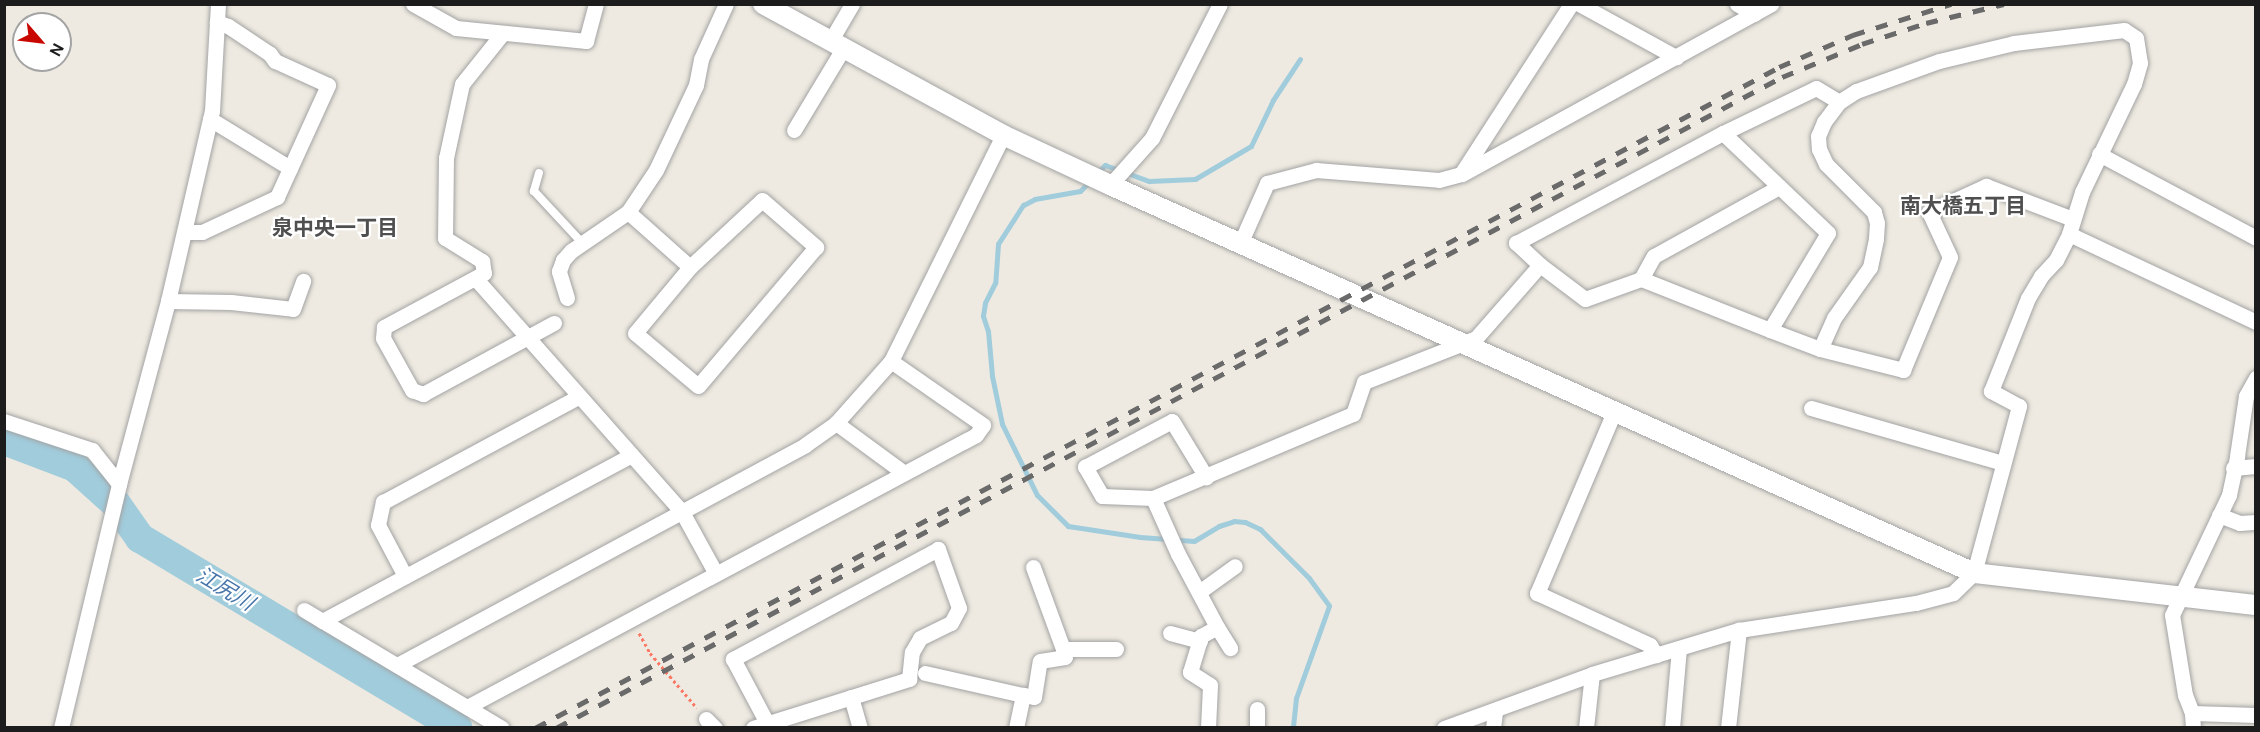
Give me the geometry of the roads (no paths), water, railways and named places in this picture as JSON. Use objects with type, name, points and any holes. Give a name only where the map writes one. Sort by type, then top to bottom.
[{"type":"street","points":[[60,728],[119,484],[168,301],[210,119],[218,4]]},
{"type":"street","points":[[413,4],[456,28],[586,41],[596,4]]},
{"type":"street","points":[[567,298],[559,271],[563,260],[628,212],[656,170],[696,85],[701,59],[726,4]]},
{"type":"street","points":[[763,4],[1003,135],[1110,186],[1974,573],[2256,605]]},
{"type":"street","points":[[794,130],[838,43],[852,4]]},
{"type":"street","points":[[1110,186],[1152,138],[1220,4]]},
{"type":"street","points":[[1462,174],[1571,4]]},
{"type":"street","points":[[1579,4],[1676,57]]},
{"type":"street","points":[[1737,4],[1754,14]]},
{"type":"street","points":[[1240,244],[1267,183],[1316,170],[1439,180],[1462,174],[1771,4]]},
{"type":"street","points":[[184,232],[202,232],[277,197],[328,85],[275,61],[262,48],[217,22]]},
{"type":"street","points":[[1444,728],[1592,674],[1739,630],[1916,603],[1953,593],[1974,573],[2019,406],[1991,391],[2028,298],[2041,276],[2056,260],[2099,153],[2134,84],[2140,63],[2136,38],[2124,30],[2013,43],[1939,61],[1856,91],[1839,102],[1824,122],[1818,136],[1819,148],[1826,164],[1874,212],[1877,223],[1876,239],[1870,267],[1834,318],[1820,349]]},
{"type":"street","points":[[502,34],[462,84],[446,158],[446,238],[482,261],[484,273],[384,327],[383,338],[412,390],[423,394],[554,323]]},
{"type":"street","points":[[1779,187],[1654,256],[1641,279],[1585,299],[1540,265],[1516,243],[1723,133],[1816,88],[1839,102]]},
{"type":"street","points":[[210,119],[290,168]]},
{"type":"street","points":[[1723,133],[1828,233],[1770,330]]},
{"type":"street","points":[[397,665],[805,445],[836,423],[891,361],[1003,135]]},
{"type":"street","points":[[2099,153],[2256,238]]},
{"type":"street","points":[[1641,279],[1820,349],[1903,370],[1950,257],[1929,212],[1986,186],[2071,226],[2256,322]]},
{"type":"street","points":[[762,200],[816,247],[698,386],[635,333],[690,267],[762,200]]},
{"type":"street","points":[[628,212],[690,267]]},
{"type":"street","points":[[1206,477],[1172,421],[1085,467],[1102,496],[1153,498],[1206,477],[1353,414],[1364,382],[1476,338],[1540,265]]},
{"type":"street","points":[[476,279],[682,512],[715,572]]},
{"type":"street","points":[[168,301],[231,302],[293,309],[303,281]]},
{"type":"street","points":[[467,707],[715,572],[976,435],[982,425],[891,361]]},
{"type":"street","points":[[2256,378],[2246,396],[2238,456],[2233,468],[2229,495],[2179,595],[2172,615],[2185,695],[2192,720],[2256,715]]},
{"type":"street","points":[[405,576],[378,525],[382,502],[578,397]]},
{"type":"street","points":[[1811,408],[2003,463]]},
{"type":"street","points":[[1614,412],[1537,593],[1650,645],[1656,655]]},
{"type":"street","points":[[4,421],[92,450],[119,484]]},
{"type":"street","points":[[836,423],[904,473]]},
{"type":"street","points":[[322,621],[631,455]]},
{"type":"street","points":[[2233,468],[2256,466]]},
{"type":"street","points":[[1153,498],[1199,592],[1230,648]]},
{"type":"street","points":[[2219,515],[2240,523],[2256,522]]},
{"type":"street","points":[[938,549],[959,608],[951,623],[920,638],[912,652],[909,679],[760,725],[733,659],[938,549]]},
{"type":"street","points":[[1199,592],[1235,566]]},
{"type":"street","points":[[925,674],[1034,697],[1040,661],[1065,657],[1033,567]]},
{"type":"street","points":[[304,610],[502,728]]},
{"type":"street","points":[[1208,728],[1210,686],[1190,672],[1201,636],[1217,627]]},
{"type":"street","points":[[1728,728],[1739,630]]},
{"type":"street","points":[[1170,633],[1200,641]]},
{"type":"street","points":[[1672,728],[1679,648]]},
{"type":"street","points":[[1063,649],[1116,649]]},
{"type":"street","points":[[1586,728],[1592,674]]},
{"type":"street","points":[[1016,728],[1023,695]]},
{"type":"street","points":[[851,697],[860,728]]},
{"type":"street","points":[[1257,709],[1257,728]]},
{"type":"street","points":[[1493,728],[1494,711]]},
{"type":"lane","points":[[539,173],[534,191],[583,244]]},
{"type":"waterway","points":[[1096,174],[1105,165],[1149,181],[1195,179],[1251,146],[1273,100],[1300,59]]},
{"type":"waterway","points":[[1090,181],[1080,191],[1035,199],[1023,205],[998,244],[995,283],[985,303],[983,316],[988,331],[992,376],[1002,424],[1037,495],[1068,526],[1140,537],[1194,541],[1219,526],[1234,521],[1245,522],[1260,529],[1309,578],[1329,606],[1296,698],[1293,728]]},
{"type":"waterway","name":"江尻川","points":[[4,440],[75,467],[116,504],[140,538],[458,728]]},
{"type":"railway","points":[[535,728],[1779,67],[1853,35],[1951,4]]},
{"type":"railway","points":[[556,728],[1782,77],[1862,44],[1926,23],[2004,4]]},
{"type":"district","name":"南大橋五丁目","points":[[1963,206]]},
{"type":"district","name":"泉中央一丁目","points":[[335,228]]}]
